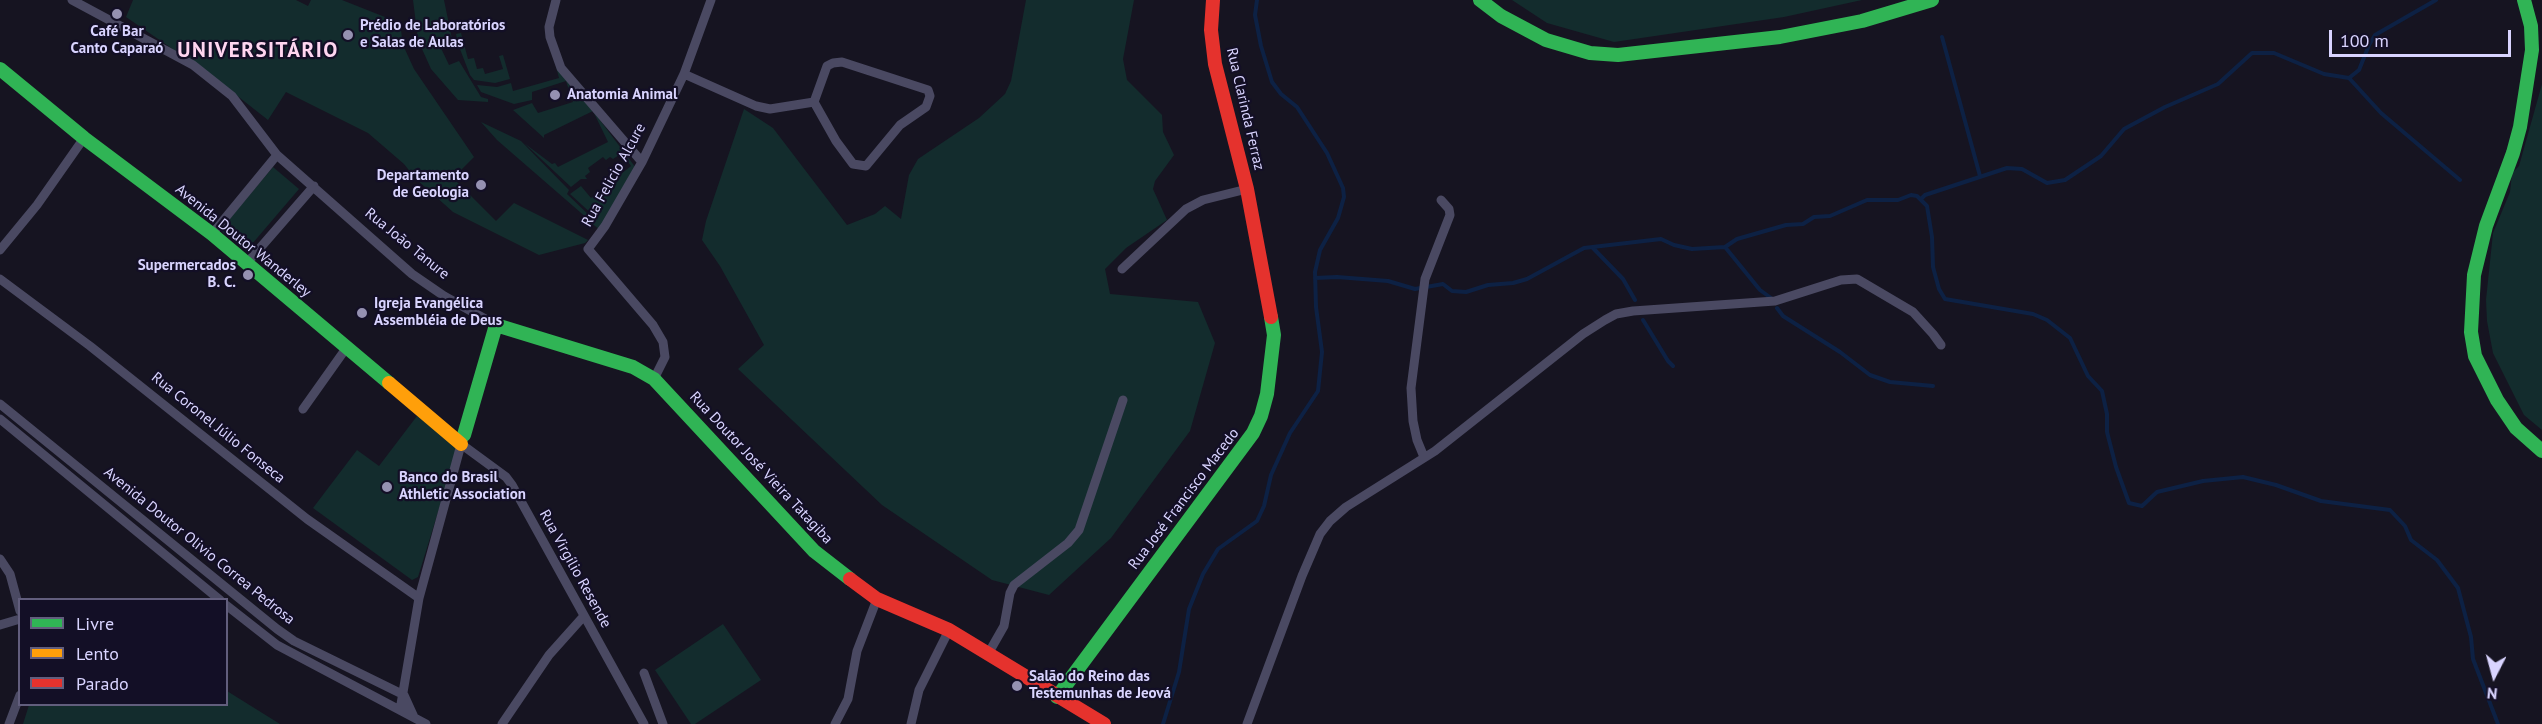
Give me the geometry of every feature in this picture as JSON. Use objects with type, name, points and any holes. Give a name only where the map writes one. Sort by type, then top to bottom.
[{"type":"main road","name":"Rua Clarinda Ferraz","points":[[1213,0],[1211,30],[1215,64],[1247,189]]},
{"type":"main road","points":[[1480,0],[1501,16],[1546,40],[1590,53],[1618,55],[1713,46],[1780,36],[1862,21],[1932,0]]},
{"type":"main road","points":[[2523,0],[2531,27],[2532,50],[2520,127],[2513,153],[2486,226],[2474,276],[2471,332],[2475,356],[2497,399],[2516,428],[2542,451]]},
{"type":"main road","name":"Avenida Doutor Wanderley","points":[[0,69],[84,138],[212,234],[463,440]]},
{"type":"main road","name":"Rua José Francisco Macedo","points":[[1057,697],[1222,477],[1253,433],[1261,416],[1267,394],[1274,335],[1247,189]]},
{"type":"main road","points":[[463,440],[496,325]]},
{"type":"main road","name":"Rua João Tanure","points":[[496,325],[633,367],[654,378]]},
{"type":"main road","name":"Rua Doutor José Vieira Tatagiba","points":[[654,378],[814,551],[877,599],[949,630],[1104,724]]},
{"type":"street","name":"Rua João Tanure","points":[[72,0],[84,4],[193,65],[232,96],[277,155],[412,274],[444,296],[496,325]]},
{"type":"street","points":[[555,0],[549,27],[550,37],[561,68],[642,162]]},
{"type":"street","name":"Rua Felicio Alcure","points":[[654,378],[665,357],[663,342],[653,325],[588,249],[605,226],[642,162],[684,74],[711,0]]},
{"type":"street","points":[[833,63],[842,63],[928,90],[930,96],[926,107],[900,125],[866,166],[853,164],[836,141],[813,102],[822,74],[827,66],[833,63]]},
{"type":"street","points":[[684,74],[756,106],[770,109],[813,102]]},
{"type":"street","points":[[0,250],[37,204],[84,138]]},
{"type":"street","points":[[212,234],[277,155]]},
{"type":"street","points":[[247,263],[314,186]]},
{"type":"street","points":[[1122,269],[1186,209],[1203,200],[1247,189]]},
{"type":"street","points":[[1424,457],[1417,441],[1410,402],[1423,287],[1431,260],[1450,214],[1449,209],[1441,200]]},
{"type":"street","name":"Rua Coronel Júlio Fonseca","points":[[0,279],[90,346],[307,519],[419,598]]},
{"type":"street","points":[[1247,724],[1320,534],[1346,507],[1424,457],[1583,334],[1616,314],[1775,301],[1850,279],[1867,283],[1913,312],[1941,345]]},
{"type":"street","points":[[303,410],[347,347]]},
{"type":"street","points":[[988,654],[1004,626],[1010,593],[1014,585],[1068,543],[1078,530],[1122,400]]},
{"type":"street","name":"Avenida Doutor Olivio Correa Pedrosa","points":[[0,404],[285,635],[404,695]]},
{"type":"street","name":"Avenida Doutor Olivio Correa Pedrosa","points":[[0,419],[218,598]]},
{"type":"street","points":[[400,710],[419,598],[463,440]]},
{"type":"street","name":"Rua Virgílio Resende","points":[[463,440],[506,477],[512,485],[644,724]]},
{"type":"street","points":[[96,497],[104,489]]},
{"type":"street","points":[[143,535],[152,528]]},
{"type":"street","points":[[0,559],[10,574],[18,604]]},
{"type":"street","points":[[835,724],[848,699],[857,651],[877,599]]},
{"type":"street","name":"Avenida Doutor Olivio Correa Pedrosa","points":[[228,607],[277,645],[426,724]]},
{"type":"street","points":[[502,724],[549,655],[583,617]]},
{"type":"street","points":[[0,625],[18,620]]},
{"type":"street","points":[[911,724],[919,690],[949,630]]},
{"type":"street","points":[[277,645],[285,635]]},
{"type":"street","points":[[644,673],[663,724]]},
{"type":"street","points":[[404,695],[414,717]]},
{"type":"street","points":[[0,722],[9,722],[18,699]]},
{"type":"green space","points":[[133,0],[296,0],[308,6],[311,0],[342,0],[400,23],[403,45],[414,69],[474,157],[453,178],[496,221],[514,203],[588,240],[585,243],[539,255],[453,212],[416,179],[404,164],[368,133],[286,92],[268,120],[212,76],[126,17]]},
{"type":"green space","points":[[413,0],[444,0],[452,39],[440,46],[449,65],[459,61],[481,97],[488,99],[488,102],[458,100],[431,69],[418,40]]},
{"type":"green space","points":[[1026,0],[1134,0],[1123,59],[1127,80],[1162,115],[1163,132],[1174,155],[1155,181],[1153,189],[1167,220],[1126,248],[1105,269],[1110,294],[1198,302],[1215,343],[1190,431],[1111,538],[1049,595],[992,580],[882,505],[738,369],[764,345],[720,266],[702,240],[706,221],[744,109],[773,128],[847,225],[875,214],[885,206],[901,219],[909,175],[918,159],[979,118],[1005,94],[1011,81]]},
{"type":"green space","points":[[1512,0],[1862,0],[1784,17],[1614,42],[1547,23]]},
{"type":"green space","points":[[461,33],[468,59],[474,58],[477,69],[483,68],[485,74],[503,69],[499,56],[503,55],[510,79],[495,83],[474,80],[458,44],[456,34]]},
{"type":"green space","points":[[551,47],[593,111],[544,135],[544,138],[513,110],[532,103],[538,113],[573,102],[566,81],[532,92],[532,100],[514,104],[481,92],[477,85],[497,87],[511,83],[513,91],[559,78]]},
{"type":"green space","points":[[2542,84],[2542,430],[2524,415],[2493,353],[2486,300],[2493,233],[2510,192],[2512,173],[2519,166]]},
{"type":"green space","points":[[593,111],[636,168],[600,230],[590,222],[594,216],[570,194],[581,186],[591,198],[631,166],[622,153],[613,159],[610,157],[606,160],[603,157],[588,168],[590,172],[585,176],[587,179],[581,179],[571,187],[524,143],[558,167],[608,142]]},
{"type":"green space","points":[[481,122],[521,141],[569,190],[567,194],[590,216],[588,219],[497,140]]},
{"type":"green space","points":[[273,167],[299,189],[246,251],[220,230]]},
{"type":"green space","name":"Banco do Brasil Athletic Association","points":[[417,416],[458,447],[418,577],[412,580],[313,508],[357,450],[379,466]]},
{"type":"green space","points":[[723,624],[761,680],[695,724],[691,724],[655,670]]},
{"type":"green space","points":[[228,692],[280,724],[23,724],[29,706],[228,706]]},
{"type":"waterway","points":[[1163,724],[1179,672],[1189,609],[1203,574],[1218,549],[1257,521],[1264,506],[1271,475],[1290,433],[1318,391],[1322,352],[1316,307],[1315,272],[1320,250],[1338,218],[1344,197],[1343,188],[1327,153],[1297,107],[1281,94],[1272,82],[1261,46],[1255,15],[1257,0]]},
{"type":"waterway","points":[[1921,199],[1925,195],[2007,168],[2022,169],[2047,183],[2065,180],[2101,156],[2124,129],[2165,107],[2218,84],[2252,53],[2274,53],[2324,74],[2349,78],[2359,70],[2375,35],[2436,0]]},
{"type":"waterway","points":[[1942,37],[1980,176]]},
{"type":"waterway","points":[[2349,78],[2381,113],[2460,180]]},
{"type":"waterway","points":[[1315,278],[1337,277],[1388,281],[1415,289],[1443,284],[1452,291],[1466,292],[1488,285],[1513,283],[1527,279],[1584,248],[1661,239],[1692,249],[1725,247],[1737,239],[1786,225],[1803,224],[1814,217],[1830,216],[1867,200],[1898,200],[1911,195],[1917,196],[1927,206],[1932,237],[1933,267],[1939,289],[1945,299],[2033,314],[2047,320],[2070,338],[2088,376],[2102,391],[2107,414],[2107,432],[2129,503],[2142,506],[2157,492],[2203,481],[2243,477],[2276,485],[2321,501],[2390,510],[2405,526],[2411,540],[2437,560],[2458,588],[2471,637],[2473,659],[2498,724]]},
{"type":"waterway","points":[[1725,247],[1760,290],[1771,298]]},
{"type":"waterway","points":[[1593,248],[1623,279],[1635,300]]},
{"type":"waterway","points":[[1777,308],[1783,316],[1840,352],[1870,375],[1890,382],[1933,386]]},
{"type":"waterway","points":[[1643,320],[1673,366]]},
{"type":"traffic: fast","points":[[1480,0],[1501,16],[1546,40],[1590,53],[1618,55],[1780,37],[1862,21],[1932,0]]},
{"type":"traffic: fast","points":[[2524,0],[2531,26],[2532,50],[2520,127],[2513,153],[2486,226],[2474,275],[2471,332],[2475,356],[2497,400],[2516,428],[2542,451]]},
{"type":"traffic: fast","points":[[0,69],[84,138],[212,234],[389,383]]},
{"type":"traffic: fast","points":[[1057,697],[1253,433],[1267,394],[1274,335],[1271,317]]},
{"type":"traffic: fast","points":[[464,435],[496,325],[633,367],[654,379],[814,551],[850,579]]},
{"type":"traffic: slow","points":[[389,383],[461,444]]},
{"type":"traffic: jam","points":[[1213,0],[1211,30],[1215,64],[1247,189],[1271,317]]},
{"type":"traffic: jam","points":[[850,579],[877,599],[949,630],[1104,724]]},
{"type":"place","name":"Café Bar Canto Caparaó","points":[[117,14]]},
{"type":"place","name":"Prédio de Laboratórios e Salas de Aulas","points":[[348,35]]},
{"type":"place","name":"Anatomia Animal","points":[[555,95]]},
{"type":"place","name":"Departamento de Geologia","points":[[481,185]]},
{"type":"place","name":"Supermercados B. C.","points":[[248,275]]},
{"type":"place","name":"Igreja Evangélica Assembléia de Deus","points":[[362,313]]},
{"type":"place","name":"Banco do Brasil Athletic Association","points":[[387,487]]},
{"type":"place","name":"Salão do Reino das Testemunhas de Jeová","points":[[1017,686]]},
{"type":"district","name":"UNIVERSITÁRIO","points":[[258,51]]}]
